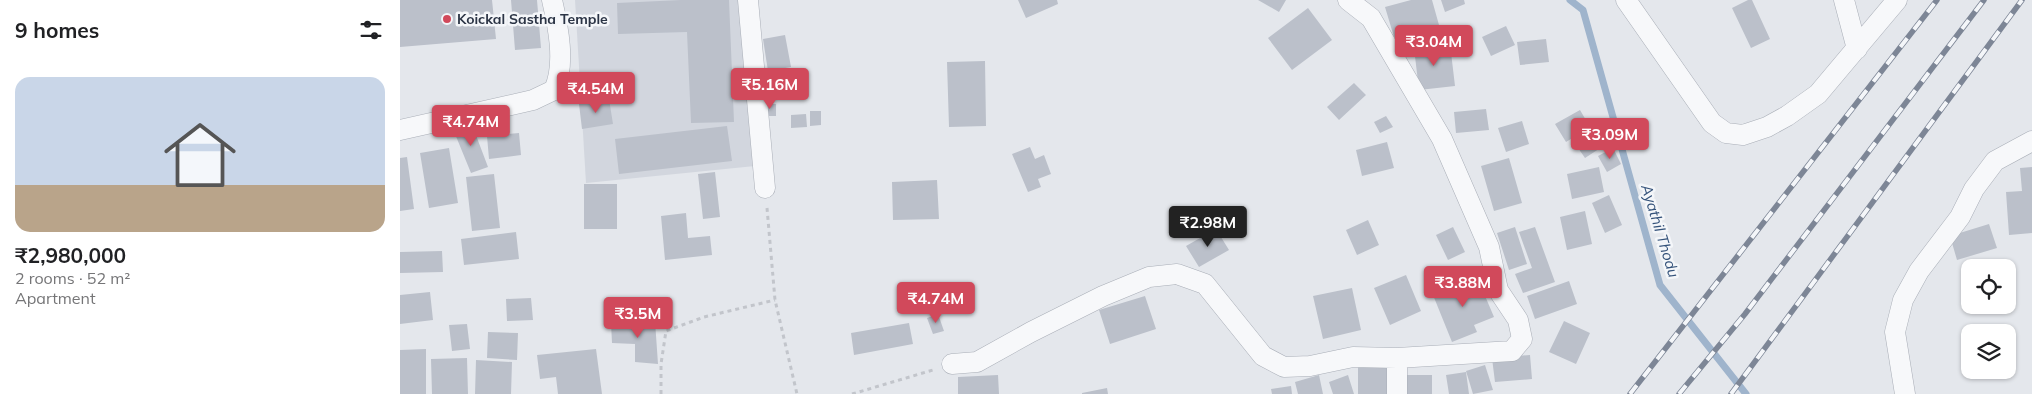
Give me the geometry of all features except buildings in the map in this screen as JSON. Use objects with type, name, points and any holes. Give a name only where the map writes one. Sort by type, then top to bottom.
[{"type":"street","points":[[400,130],[544,97],[554,90],[558,80],[559,44],[552,0]]},
{"type":"street","points":[[748,0],[766,188]]},
{"type":"street","points":[[952,364],[977,362],[1031,332],[1149,277],[1177,274],[1205,284],[1263,356],[1284,367],[1310,366],[1353,357],[1397,358],[1512,351],[1522,339],[1518,320],[1498,290],[1489,247],[1442,139],[1371,18],[1348,0]]},
{"type":"street","points":[[1626,0],[1712,124],[1726,133],[1743,135],[1768,127],[1788,116],[1818,94],[1897,0]]},
{"type":"street","points":[[1844,0],[1857,49]]},
{"type":"street","points":[[1905,394],[1895,332],[1903,300],[1919,271],[1960,217],[1974,189],[1996,161],[2032,141]]},
{"type":"street","points":[[1397,358],[1397,394]]},
{"type":"path","points":[[766,188],[775,300],[797,394]]},
{"type":"path","points":[[661,394],[661,364],[666,331],[704,317],[775,300]]},
{"type":"path","points":[[852,394],[952,364]]},
{"type":"shaded area","points":[[575,0],[739,0],[755,166],[586,183]]},
{"type":"waterway","name":"Ayathil Thodu","points":[[1570,0],[1583,10],[1660,285],[1746,394]]},
{"type":"railway","points":[[1630,394],[1937,0]]},
{"type":"railway","points":[[1679,394],[1745,314],[1984,0]]},
{"type":"railway","points":[[1731,394],[2022,0]]},
{"type":"place","name":"Koickal Sastha Temple","points":[[447,19]]}]
